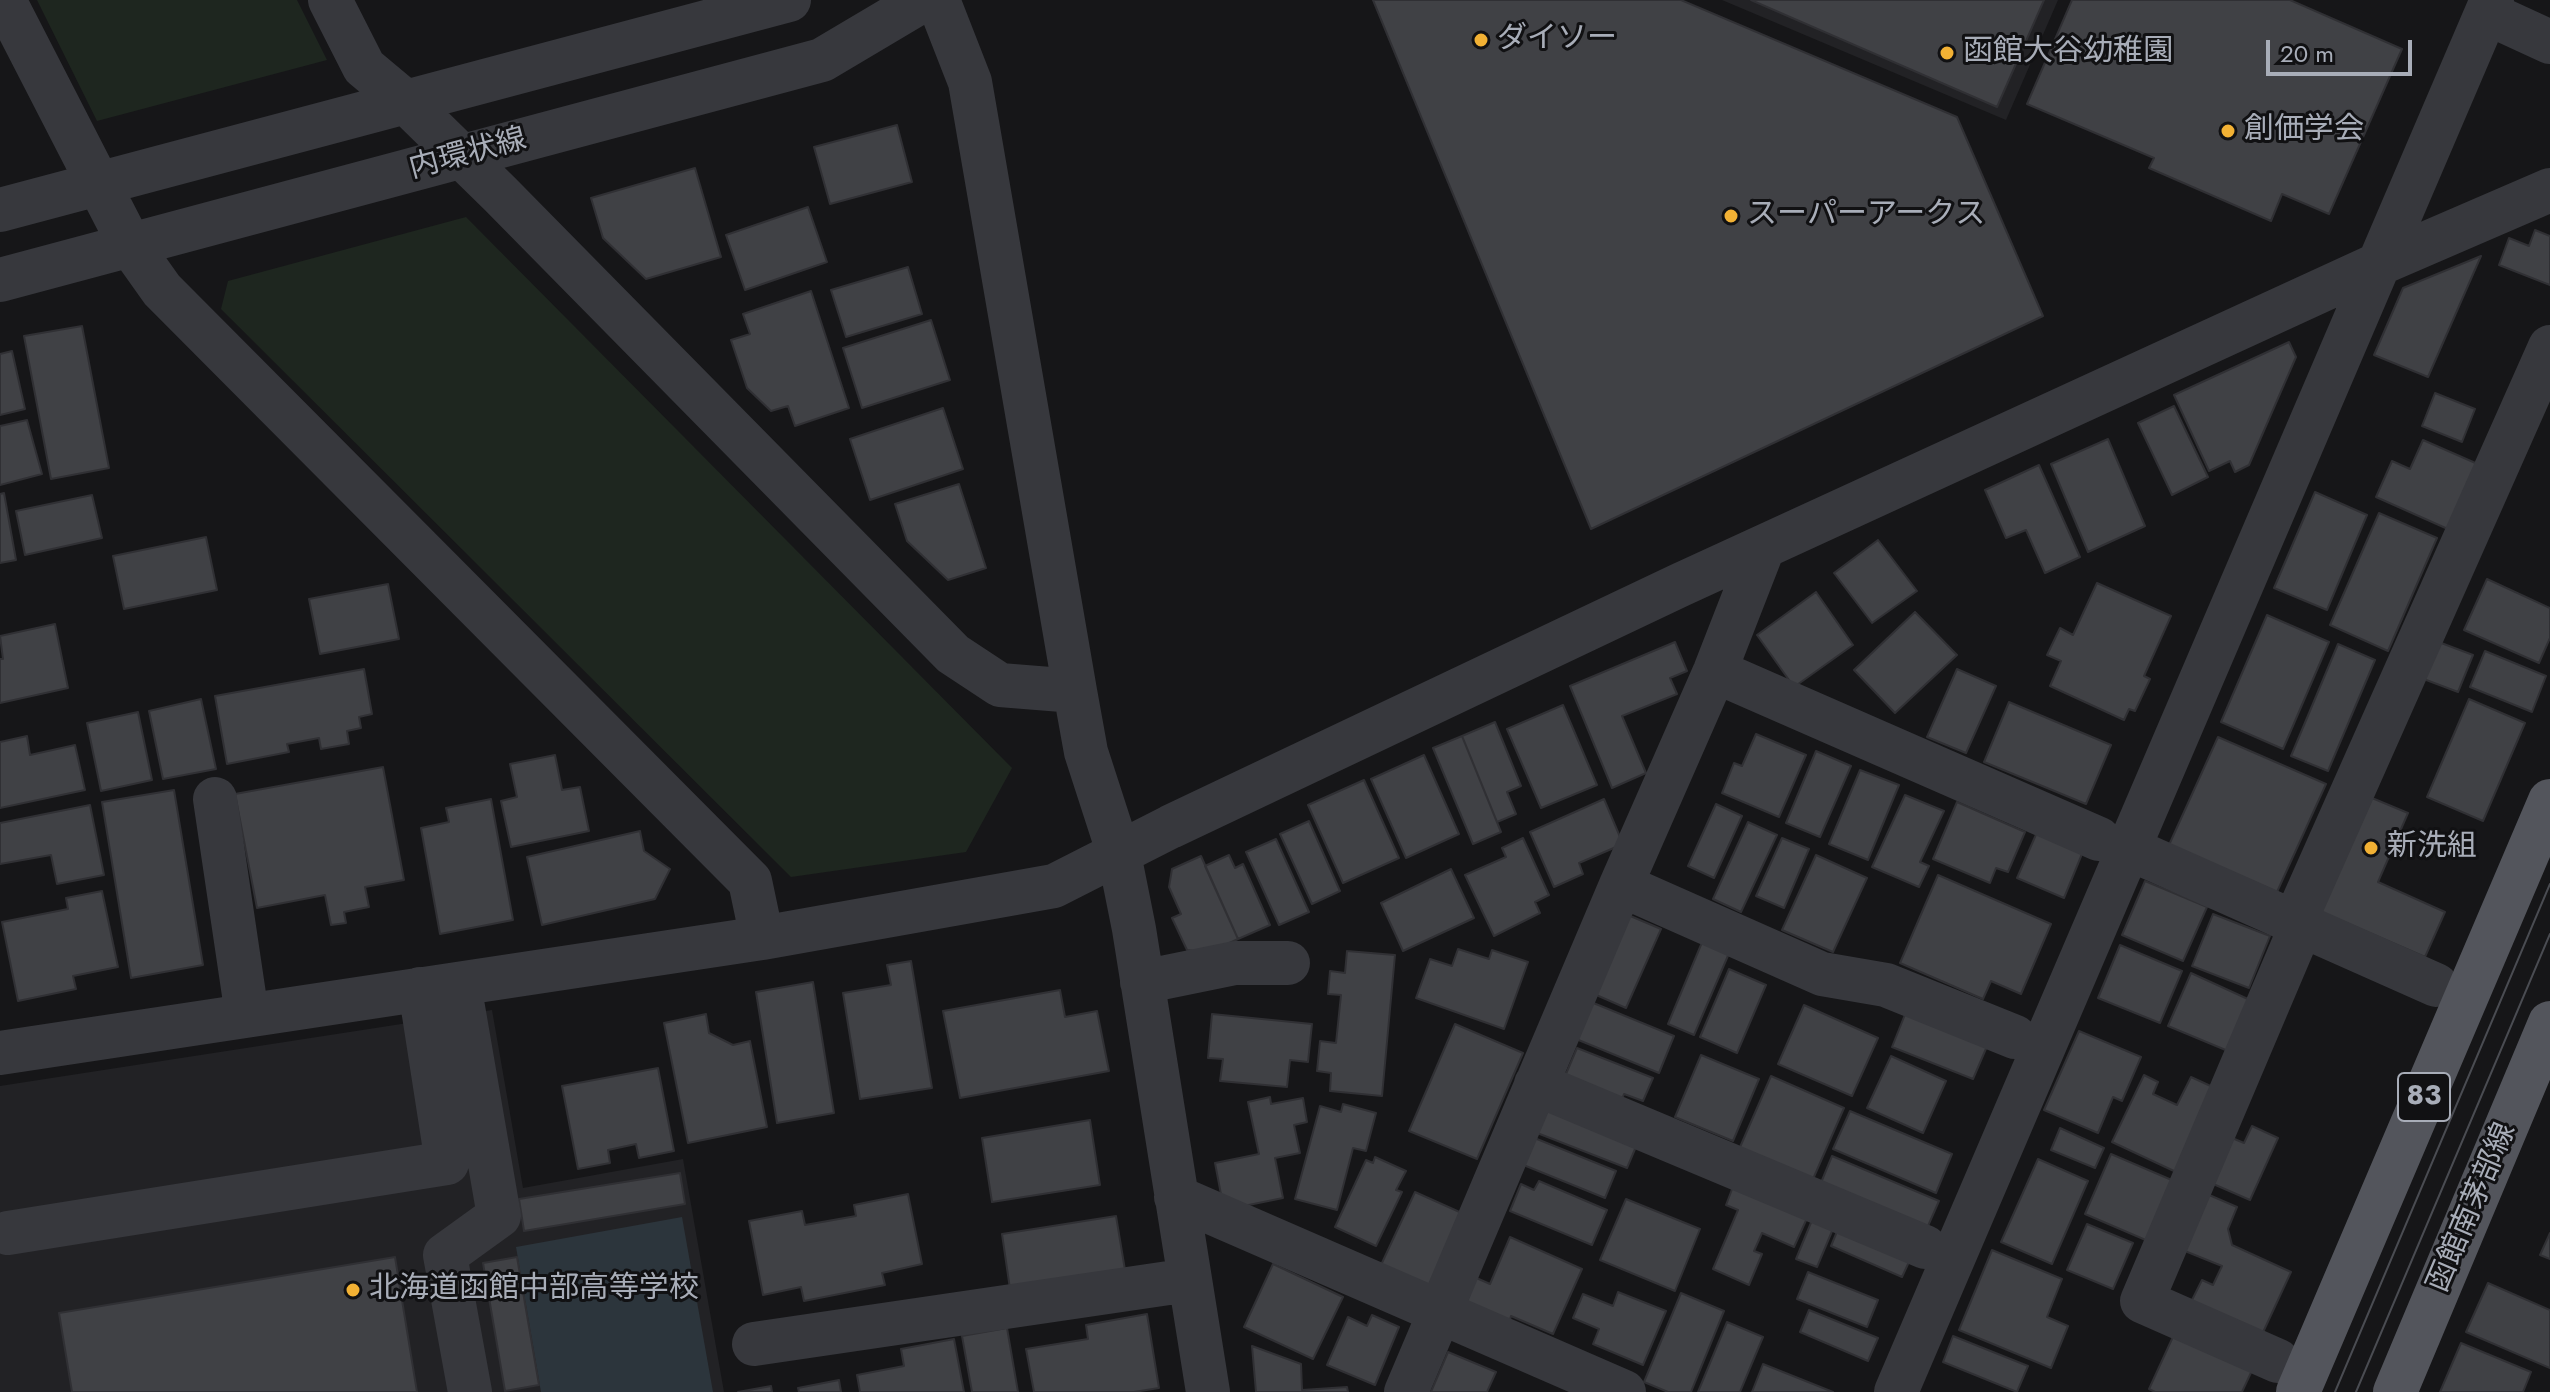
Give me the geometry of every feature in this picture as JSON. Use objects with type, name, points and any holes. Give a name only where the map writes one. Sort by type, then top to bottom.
[{"type":"main road","name":"83","points":[[2288,1377],[2550,801]]},
{"type":"main road","name":"函館南茅部線","points":[[2395,1392],[2550,1023]]},
{"type":"street","points":[[4,0],[130,245],[162,290],[750,881],[762,938]]},
{"type":"street","points":[[330,0],[364,67],[462,156],[953,654],[1000,685],[1075,691]]},
{"type":"street","points":[[0,210],[789,0]]},
{"type":"street","name":"内環状線","points":[[0,280],[822,60],[923,0]]},
{"type":"street","points":[[938,0],[970,82],[1086,752],[1119,854],[1208,1392]]},
{"type":"street","points":[[1896,1392],[2114,844],[2381,263],[2489,6],[2550,42]]},
{"type":"street","points":[[0,1053],[762,938],[1054,886],[1199,814],[1763,548],[2381,263],[2550,190]]},
{"type":"street","points":[[2288,1377],[2142,1301],[2299,923],[2550,347]]},
{"type":"street","points":[[1406,1392],[1715,671],[1763,548]]},
{"type":"street","points":[[1715,671],[2436,985]]},
{"type":"street","points":[[215,799],[247,1015]]},
{"type":"street","points":[[1621,885],[1822,974],[1886,985],[2015,1037]]},
{"type":"street","points":[[1142,982],[1235,963],[1288,963]]},
{"type":"street","points":[[8,1233],[447,1163],[439,987]]},
{"type":"street","points":[[439,987],[499,1216],[445,1255],[470,1392]]},
{"type":"street","points":[[1536,1084],[1925,1247]]},
{"type":"street","points":[[1176,1197],[1624,1392]]},
{"type":"street","points":[[754,1344],[1189,1280]]},
{"type":"shaded area","points":[[37,0],[297,0],[327,60],[97,121]]},
{"type":"shaded area","name":"函館大谷幼稚園","points":[[1722,0],[2058,0],[2006,120]]},
{"type":"shaded area","points":[[466,217],[1012,768],[966,852],[791,877],[221,309],[228,281]]},
{"type":"shaded area","name":"北海道函館中部高等学校","points":[[492,1010],[523,1188],[683,1159],[724,1392],[0,1392],[0,1086]]},
{"type":"shaded area","points":[[682,1217],[713,1392],[541,1392],[516,1247]]},
{"type":"building","name":"スーパーアークス","points":[[1373,0],[1681,0],[1957,117],[2043,316],[1591,529]]},
{"type":"building","name":"函館大谷幼稚園","points":[[1751,0],[2044,0],[1997,107]]},
{"type":"building","name":"創価学会","points":[[2072,0],[2290,0],[2402,49],[2329,214],[2282,194],[2271,221],[2149,168],[2154,158],[2027,104]]},
{"type":"building","points":[[897,125],[912,182],[830,204],[814,147]]},
{"type":"building","points":[[695,168],[721,257],[646,279],[603,238],[591,198]]},
{"type":"building","points":[[808,207],[827,262],[745,290],[726,235]]},
{"type":"building","points":[[2535,230],[2550,236],[2550,285],[2499,265],[2509,238],[2529,246]]},
{"type":"building","points":[[2481,256],[2428,377],[2374,355],[2403,288]]},
{"type":"building","points":[[908,267],[922,314],[846,337],[831,290]]},
{"type":"building","points":[[811,291],[849,408],[795,426],[788,406],[771,411],[747,388],[731,340],[750,334],[743,314]]},
{"type":"building","points":[[931,320],[950,380],[862,408],[843,348]]},
{"type":"building","points":[[82,326],[109,468],[51,479],[24,336]]},
{"type":"building","points":[[2289,342],[2296,357],[2249,465],[2235,472],[2230,461],[2209,471],[2174,395]]},
{"type":"building","points":[[12,351],[25,409],[0,415],[0,354]]},
{"type":"building","points":[[2435,393],[2475,409],[2462,442],[2422,426]]},
{"type":"building","points":[[2174,406],[2208,477],[2172,495],[2138,423]]},
{"type":"building","points":[[943,408],[963,469],[870,500],[850,439]]},
{"type":"building","points":[[27,420],[42,474],[0,485],[0,426]]},
{"type":"building","points":[[2108,439],[2145,526],[2088,552],[2051,464]]},
{"type":"building","points":[[2423,440],[2480,465],[2450,530],[2376,497],[2392,461],[2410,469]]},
{"type":"building","points":[[2039,465],[2080,557],[2045,573],[2026,530],[2006,538],[1985,490]]},
{"type":"building","points":[[959,484],[986,568],[948,580],[907,541],[895,504]]},
{"type":"building","points":[[2315,492],[2367,515],[2327,610],[2274,588]]},
{"type":"building","points":[[4,493],[16,560],[0,563],[0,494]]},
{"type":"building","points":[[92,495],[102,538],[25,555],[16,511]]},
{"type":"building","points":[[2379,513],[2437,538],[2388,651],[2330,625]]},
{"type":"building","points":[[206,537],[217,590],[124,609],[113,556]]},
{"type":"building","points":[[1878,540],[1917,591],[1872,623],[1834,573]]},
{"type":"building","points":[[2487,579],[2550,608],[2550,638],[2539,663],[2464,630]]},
{"type":"building","points":[[2097,583],[2171,616],[2144,676],[2150,679],[2135,711],[2129,709],[2124,720],[2050,686],[2061,661],[2047,655],[2060,628],[2073,635]]},
{"type":"building","points":[[388,584],[399,639],[320,654],[309,599]]},
{"type":"building","points":[[1816,592],[1853,645],[1794,687],[1757,635]]},
{"type":"building","points":[[1915,612],[1957,655],[1895,713],[1854,670]]},
{"type":"building","points":[[2267,615],[2329,642],[2283,749],[2221,722]]},
{"type":"building","points":[[55,624],[68,688],[0,703],[0,659],[3,659],[0,636]]},
{"type":"building","points":[[2436,641],[2473,655],[2458,692],[2421,678]]},
{"type":"building","points":[[1675,642],[1687,671],[1670,678],[1677,694],[1622,716],[1646,773],[1612,788],[1570,686]]},
{"type":"building","points":[[2338,644],[2375,660],[2328,771],[2291,756]]},
{"type":"building","points":[[2485,651],[2546,676],[2532,712],[2470,687]]},
{"type":"building","points":[[364,669],[372,714],[359,717],[361,728],[347,731],[349,744],[321,749],[319,738],[287,744],[289,752],[227,764],[215,696]]},
{"type":"building","points":[[1957,669],[1996,686],[1966,753],[1927,737]]},
{"type":"building","points":[[201,699],[216,769],[163,779],[149,711]]},
{"type":"building","points":[[2469,699],[2525,723],[2483,821],[2427,797]]},
{"type":"building","points":[[2009,702],[2111,745],[2086,804],[1984,762]]},
{"type":"building","points":[[1563,705],[1597,785],[1541,808],[1507,729]]},
{"type":"building","points":[[138,712],[152,780],[101,791],[87,723]]},
{"type":"building","points":[[1495,722],[1521,786],[1507,792],[1516,814],[1497,822],[1462,736]]},
{"type":"building","points":[[1756,734],[1806,755],[1779,817],[1722,793],[1734,763],[1742,766]]},
{"type":"building","points":[[27,736],[30,755],[75,745],[85,790],[0,808],[0,742]]},
{"type":"building","points":[[1462,736],[1501,832],[1473,844],[1433,748]]},
{"type":"building","points":[[2218,737],[2326,784],[2277,892],[2169,845]]},
{"type":"building","points":[[1816,751],[1851,766],[1820,837],[1786,823]]},
{"type":"building","points":[[555,755],[562,790],[580,787],[589,831],[511,847],[501,801],[517,797],[510,764]]},
{"type":"building","points":[[1424,755],[1459,834],[1406,858],[1371,779]]},
{"type":"building","points":[[383,767],[404,880],[365,887],[369,907],[344,912],[346,923],[331,925],[325,895],[257,908],[235,794]]},
{"type":"building","points":[[1860,770],[1899,785],[1868,860],[1829,844]]},
{"type":"building","points":[[1364,780],[1399,858],[1343,883],[1308,805]]},
{"type":"building","points":[[174,790],[203,965],[131,978],[102,802]]},
{"type":"building","points":[[1905,795],[1944,811],[1920,862],[1929,866],[1919,887],[1872,867]]},
{"type":"building","name":"新洗組","points":[[2372,798],[2408,813],[2378,882],[2445,912],[2425,957],[2321,912]]},
{"type":"building","points":[[491,799],[513,920],[440,934],[421,828],[449,822],[446,808]]},
{"type":"building","points":[[1604,799],[1623,844],[1579,863],[1583,874],[1554,887],[1530,832]]},
{"type":"building","points":[[1957,802],[2025,832],[2008,872],[1996,868],[1990,883],[1933,859]]},
{"type":"building","points":[[1716,804],[1742,816],[1714,878],[1688,866]]},
{"type":"building","points":[[90,805],[104,875],[57,884],[51,855],[0,864],[0,823]]},
{"type":"building","points":[[1309,821],[1340,891],[1312,904],[1280,834]]},
{"type":"building","points":[[1748,822],[1777,835],[1741,912],[1713,899]]},
{"type":"building","points":[[2038,830],[2084,849],[2064,898],[2017,878]]},
{"type":"building","points":[[640,831],[644,851],[670,869],[655,899],[542,925],[527,857]]},
{"type":"building","points":[[1523,838],[1549,895],[1535,902],[1540,913],[1494,936],[1465,875],[1506,857],[1502,848]]},
{"type":"building","points":[[1782,838],[1809,849],[1784,908],[1756,896]]},
{"type":"building","points":[[1276,839],[1309,912],[1279,925],[1246,852]]},
{"type":"building","points":[[1229,855],[1235,868],[1243,864],[1270,925],[1238,939],[1205,866]]},
{"type":"building","points":[[1816,855],[1867,878],[1833,952],[1782,930]]},
{"type":"building","points":[[1201,856],[1238,939],[1208,953],[1187,950],[1172,918],[1181,914],[1169,887],[1172,869]]},
{"type":"building","points":[[1451,869],[1474,918],[1403,951],[1381,903]]},
{"type":"building","points":[[1938,875],[2051,924],[2021,994],[1991,981],[1983,999],[1900,963]]},
{"type":"building","points":[[2145,881],[2207,907],[2183,961],[2122,935]]},
{"type":"building","points":[[102,891],[118,967],[73,976],[76,989],[18,1001],[2,922],[68,909],[66,898]]},
{"type":"building","points":[[2213,914],[2270,936],[2249,988],[2192,966]]},
{"type":"building","points":[[1628,915],[1661,929],[1626,1008],[1594,994]]},
{"type":"building","points":[[1703,940],[1730,951],[1694,1035],[1668,1024]]},
{"type":"building","points":[[2120,945],[2182,971],[2160,1023],[2098,998]]},
{"type":"building","points":[[1458,949],[1489,959],[1492,950],[1528,962],[1504,1029],[1416,998],[1430,959],[1452,966]]},
{"type":"building","points":[[1347,951],[1395,955],[1382,1096],[1330,1091],[1331,1073],[1317,1071],[1320,1041],[1336,1043],[1341,995],[1328,994],[1330,971],[1345,973]]},
{"type":"building","points":[[911,961],[932,1088],[860,1099],[843,993],[891,985],[887,965]]},
{"type":"building","points":[[1729,969],[1766,985],[1737,1053],[1700,1037]]},
{"type":"building","points":[[2191,973],[2250,1000],[2228,1051],[2168,1026]]},
{"type":"building","points":[[813,982],[834,1113],[777,1123],[756,992]]},
{"type":"building","points":[[1060,990],[1065,1017],[1097,1011],[1109,1071],[960,1098],[943,1011]]},
{"type":"building","points":[[1591,1002],[1674,1036],[1659,1073],[1576,1039]]},
{"type":"building","points":[[1804,1005],[1878,1038],[1852,1096],[1778,1064]]},
{"type":"building","points":[[1906,1012],[1988,1044],[1973,1079],[1892,1047]]},
{"type":"building","points":[[706,1014],[709,1033],[733,1045],[750,1041],[767,1127],[688,1143],[664,1023]]},
{"type":"building","points":[[1212,1014],[1312,1024],[1308,1062],[1290,1060],[1287,1087],[1220,1081],[1223,1059],[1208,1058]]},
{"type":"building","points":[[1455,1024],[1523,1053],[1477,1159],[1409,1131]]},
{"type":"building","points":[[2079,1031],[2141,1057],[2122,1101],[2113,1097],[2098,1133],[2044,1110]]},
{"type":"building","points":[[1577,1048],[1653,1078],[1643,1101],[1624,1094],[1620,1104],[1563,1081]]},
{"type":"building","points":[[1701,1055],[1759,1079],[1733,1141],[1675,1117]]},
{"type":"building","points":[[1891,1056],[1946,1081],[1923,1133],[1867,1108]]},
{"type":"building","points":[[658,1068],[674,1151],[639,1158],[636,1144],[608,1150],[610,1163],[578,1169],[562,1086]]},
{"type":"building","points":[[2144,1075],[2158,1082],[2153,1094],[2177,1105],[2191,1077],[2215,1088],[2176,1172],[2112,1142]]},
{"type":"building","points":[[1771,1076],[1844,1108],[1810,1186],[1737,1154]]},
{"type":"building","points":[[1270,1097],[1271,1104],[1303,1098],[1307,1122],[1294,1125],[1300,1153],[1275,1158],[1283,1198],[1224,1210],[1215,1163],[1259,1154],[1248,1102]]},
{"type":"building","points":[[1343,1104],[1376,1113],[1366,1151],[1353,1148],[1337,1210],[1295,1199],[1320,1106],[1341,1112]]},
{"type":"building","points":[[1543,1104],[1638,1142],[1627,1168],[1532,1131]]},
{"type":"building","points":[[1850,1111],[1952,1154],[1936,1193],[1833,1149]]},
{"type":"building","points":[[1090,1120],[1100,1185],[992,1202],[982,1138]]},
{"type":"building","points":[[2252,1126],[2278,1138],[2250,1200],[2204,1180],[2225,1135],[2244,1143]]},
{"type":"building","points":[[2060,1128],[2104,1148],[2095,1168],[2051,1150]]},
{"type":"building","points":[[1532,1137],[1616,1171],[1605,1198],[1521,1164]]},
{"type":"building","points":[[2111,1154],[2174,1181],[2148,1241],[2085,1214]]},
{"type":"building","points":[[1832,1156],[1939,1201],[1924,1235],[1818,1190]]},
{"type":"building","points":[[1375,1157],[1406,1171],[1396,1190],[1402,1192],[1376,1246],[1335,1227],[1366,1160],[1373,1163]]},
{"type":"building","points":[[2038,1159],[2088,1181],[2052,1264],[2001,1242]]},
{"type":"building","points":[[680,1173],[685,1204],[524,1231],[519,1199]]},
{"type":"building","points":[[1539,1181],[1607,1210],[1592,1245],[1510,1211],[1521,1184],[1534,1190]]},
{"type":"building","points":[[1734,1184],[1808,1216],[1794,1247],[1762,1233],[1754,1251],[1762,1254],[1749,1285],[1713,1269],[1738,1210],[1726,1205]]},
{"type":"building","points":[[2200,1191],[2237,1207],[2228,1229],[2232,1245],[2291,1272],[2259,1341],[2188,1308],[2202,1280],[2213,1285],[2222,1266],[2175,1247]]},
{"type":"building","points":[[1415,1192],[1464,1214],[1431,1288],[1381,1265]]},
{"type":"building","points":[[908,1194],[922,1264],[882,1273],[885,1285],[804,1301],[801,1287],[763,1295],[749,1221],[802,1211],[805,1225],[856,1216],[854,1205]]},
{"type":"building","points":[[1626,1199],[1700,1229],[1675,1291],[1600,1260]]},
{"type":"building","points":[[1817,1208],[1838,1217],[1817,1267],[1796,1259]]},
{"type":"building","points":[[1116,1216],[1125,1270],[1010,1289],[1002,1234]]},
{"type":"building","points":[[1843,1217],[1915,1249],[1902,1277],[1831,1246]]},
{"type":"building","points":[[2087,1224],[2133,1243],[2113,1289],[2067,1270]]},
{"type":"building","points":[[2550,1233],[2550,1259],[2540,1255]]},
{"type":"building","points":[[1510,1237],[1582,1269],[1553,1334],[1511,1316],[1509,1323],[1461,1303],[1472,1276],[1490,1284]]},
{"type":"building","points":[[1992,1250],[2062,1279],[2047,1317],[2068,1326],[2051,1368],[1959,1330]]},
{"type":"building","points":[[395,1257],[417,1392],[72,1392],[59,1313]]},
{"type":"building","points":[[517,1257],[539,1385],[505,1391],[483,1263]]},
{"type":"building","points":[[1273,1264],[1343,1297],[1313,1359],[1244,1327]]},
{"type":"building","points":[[1808,1272],[1878,1300],[1867,1327],[1797,1299]]},
{"type":"building","points":[[2488,1283],[2550,1310],[2550,1368],[2466,1332]]},
{"type":"building","points":[[1618,1292],[1666,1311],[1643,1365],[1593,1344],[1599,1329],[1573,1318],[1583,1294],[1613,1306]]},
{"type":"building","points":[[1681,1293],[1724,1311],[1691,1392],[1668,1392],[1644,1382]]},
{"type":"building","points":[[1809,1310],[1878,1338],[1868,1361],[1800,1332]]},
{"type":"building","points":[[1147,1314],[1159,1388],[1134,1392],[1034,1392],[1026,1349],[1088,1339],[1086,1325]]},
{"type":"building","points":[[1372,1315],[1399,1327],[1375,1385],[1327,1365],[1348,1317],[1367,1326]]},
{"type":"building","points":[[1727,1322],[1763,1337],[1740,1392],[1698,1392]]},
{"type":"building","points":[[1007,1328],[1018,1392],[972,1392],[962,1336]]},
{"type":"building","points":[[2177,1328],[2255,1364],[2242,1392],[2155,1392],[2149,1389]]},
{"type":"building","points":[[1953,1336],[2028,1366],[2017,1392],[1943,1362]]},
{"type":"building","points":[[954,1339],[964,1392],[860,1392],[857,1375],[904,1366],[901,1349]]},
{"type":"building","points":[[2461,1343],[2531,1372],[2523,1392],[2440,1392]]},
{"type":"building","points":[[1252,1346],[1301,1364],[1302,1390],[1347,1387],[1348,1392],[1256,1392]]},
{"type":"building","points":[[1448,1352],[1496,1372],[1487,1392],[1431,1392]]},
{"type":"building","points":[[1763,1364],[1833,1392],[1752,1392]]},
{"type":"building","points":[[839,1380],[841,1392],[799,1392],[798,1388]]},
{"type":"building","points":[[771,1386],[772,1392],[738,1392]]},
{"type":"tram line","points":[[2335,1392],[2550,884]]},
{"type":"tram line","points":[[2356,1392],[2550,934]]},
{"type":"place","name":"ダイソー","points":[[1481,40]]},
{"type":"place","name":"函館大谷幼稚園","points":[[1947,53]]},
{"type":"place","name":"創価学会","points":[[2228,131]]},
{"type":"place","name":"スーパーアークス","points":[[1731,216]]},
{"type":"place","name":"新洗組","points":[[2371,848]]},
{"type":"place","name":"北海道函館中部高等学校","points":[[353,1290]]}]
